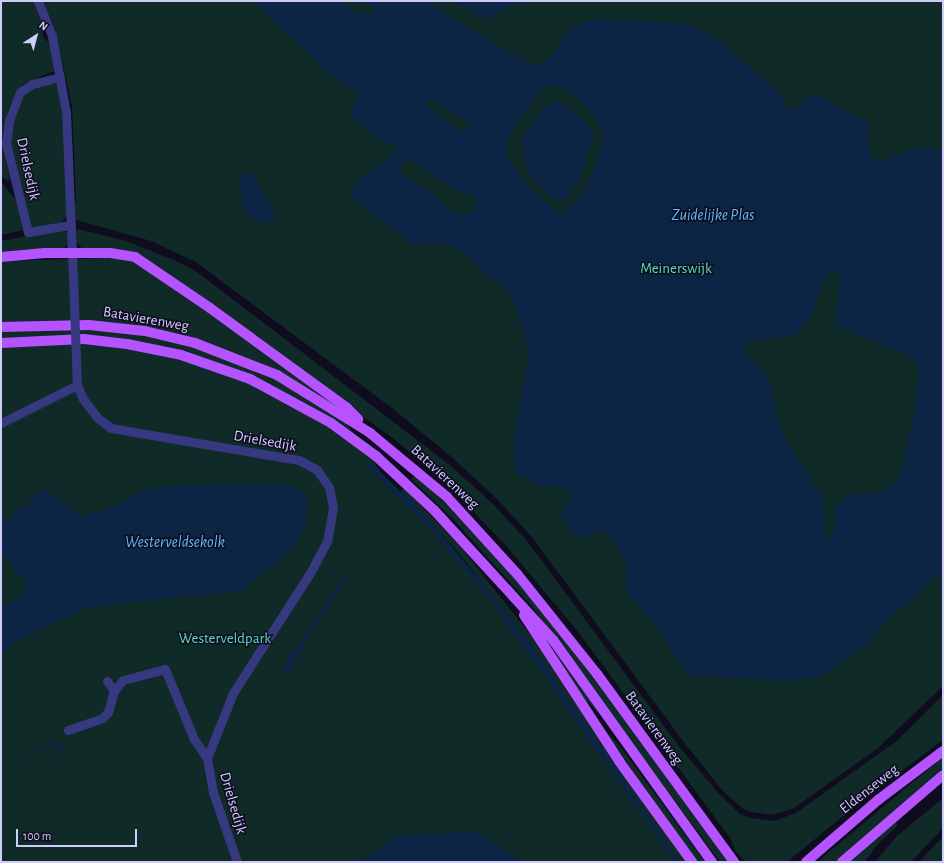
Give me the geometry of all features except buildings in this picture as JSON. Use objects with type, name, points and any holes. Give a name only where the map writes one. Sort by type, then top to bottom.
[{"type":"main road","points":[[1,257],[72,253],[119,254],[142,261],[347,408],[370,433]]},
{"type":"main road","name":"Batavierenweg","points":[[1,327],[89,325],[145,331],[195,343],[277,375],[370,433],[447,498],[518,574],[597,674],[734,862]]},
{"type":"main road","name":"Batavierenweg","points":[[1,343],[84,339],[156,349],[215,366],[276,391],[331,423],[376,456],[456,532],[553,640],[712,862]]},
{"type":"main road","name":"Batavierenweg","points":[[514,598],[619,761],[692,862]]},
{"type":"main road","name":"Eldenseweg","points":[[797,862],[814,852],[943,751]]},
{"type":"main road","points":[[842,862],[943,775]]},
{"type":"main road","name":"Eldenseweg","points":[[806,862],[814,852]]},
{"type":"street","name":"Drielsedijk","points":[[38,1],[52,36],[66,112],[77,385],[89,409],[111,428],[300,460],[317,470],[329,487],[333,508],[327,541],[310,572],[233,693],[208,758],[213,792],[237,862]]},
{"type":"street","name":"Drielsedijk","points":[[60,77],[32,84],[20,92],[9,120],[6,143],[28,232],[70,225]]},
{"type":"street","points":[[1,423],[77,385]]},
{"type":"street","points":[[68,730],[102,718],[108,712],[114,691],[123,680],[165,669],[194,739],[208,758]]},
{"type":"street","points":[[107,681],[114,691]]},
{"type":"green space","points":[[1,1],[34,1],[41,17],[43,37],[50,44],[54,71],[23,84],[9,108],[2,143],[10,179],[8,181],[1,177]]},
{"type":"green space","name":"Meinerswijk","points":[[43,1],[943,1],[943,686],[878,748],[794,808],[772,815],[751,812],[742,808],[723,791],[686,745],[532,537],[498,500],[454,459],[392,408],[196,262],[151,241],[73,219],[76,199],[72,106],[55,29]]},
{"type":"green space","points":[[47,83],[56,84],[61,92],[67,216],[61,223],[33,228],[29,224],[11,149],[11,129],[24,95],[32,88]]},
{"type":"green space","points":[[1,182],[16,200],[24,230],[1,235]]},
{"type":"green space","points":[[60,229],[65,231],[68,237],[67,245],[63,249],[1,255],[1,241]]},
{"type":"green space","points":[[77,229],[126,241],[174,260],[197,272],[451,466],[494,505],[527,541],[681,749],[720,795],[740,814],[751,818],[774,821],[796,813],[898,740],[943,695],[943,740],[869,795],[788,861],[746,862],[736,852],[730,838],[579,633],[508,548],[454,491],[398,442],[146,259],[83,249],[76,242],[75,232]]},
{"type":"green space","name":"Westerveldpark","points":[[105,258],[134,261],[209,312],[332,403],[398,496],[428,526],[495,605],[675,862],[1,862],[1,261]]},
{"type":"green space","points":[[415,475],[447,505],[525,589],[600,686],[728,862],[720,862],[533,608],[453,519],[411,479]]},
{"type":"green space","points":[[404,488],[460,546],[533,638],[600,741],[687,862],[680,862],[649,820],[527,639],[457,551],[401,491]]},
{"type":"green space","points":[[546,640],[600,713],[599,714],[578,691]]},
{"type":"green space","points":[[603,728],[619,745],[705,862],[697,862]]},
{"type":"green space","points":[[943,757],[943,768],[835,862],[817,862]]},
{"type":"green space","points":[[943,798],[943,828],[911,862],[875,862],[897,836]]},
{"type":"green space","points":[[896,822],[898,825],[876,846],[865,862],[849,862]]},
{"type":"green space","points":[[943,837],[943,862],[919,862],[928,852]]},
{"type":"water","name":"Zuidelijke Plas","points":[[254,1],[335,1],[358,12],[374,14],[373,8],[364,1],[424,1],[510,53],[536,66],[549,59],[568,32],[583,22],[596,19],[684,23],[708,33],[735,54],[782,96],[787,109],[797,109],[809,96],[819,95],[858,119],[868,118],[867,137],[871,157],[877,160],[885,160],[915,149],[928,148],[943,152],[943,570],[893,615],[861,649],[824,674],[796,681],[692,676],[685,671],[659,630],[626,591],[626,563],[617,550],[614,538],[607,533],[599,533],[577,538],[560,514],[571,496],[570,492],[558,486],[537,486],[528,477],[520,477],[515,470],[513,451],[529,351],[515,302],[507,290],[485,274],[463,251],[442,244],[412,244],[354,199],[349,192],[360,178],[383,164],[398,147],[377,138],[350,116],[358,93],[325,70]],"holes":[[[555,85],[566,88],[589,109],[602,130],[603,140],[590,180],[581,195],[565,211],[558,212],[532,191],[505,154],[506,144],[515,125],[545,88]],[[427,101],[435,102],[458,116],[468,123],[468,130],[463,132],[432,112],[426,104]],[[408,159],[461,193],[477,198],[475,211],[461,215],[454,214],[434,195],[399,172],[403,162]],[[831,271],[841,276],[835,325],[865,339],[905,352],[914,359],[919,378],[913,421],[900,477],[893,485],[882,492],[851,495],[842,500],[835,510],[835,531],[829,538],[825,537],[825,512],[821,496],[782,433],[776,415],[773,392],[764,369],[743,352],[747,344],[754,340],[796,335],[811,317],[823,280]]]},
{"type":"water","points":[[453,1],[521,1],[487,19]]},
{"type":"water","points":[[552,102],[559,102],[580,117],[591,130],[593,137],[580,178],[567,197],[560,202],[551,197],[530,174],[522,154],[524,135],[544,107]]},
{"type":"water","points":[[246,170],[256,177],[263,195],[273,208],[274,218],[268,224],[255,221],[243,208],[240,175]]},
{"type":"water","points":[[370,463],[419,508],[489,591],[527,639],[680,862],[675,862],[494,605],[428,526],[365,466]]},
{"type":"water","name":"Westerveldsekolk","points":[[282,484],[298,489],[305,496],[308,505],[304,528],[291,550],[242,591],[89,607],[22,638],[1,651],[1,609],[23,596],[27,583],[14,569],[7,556],[1,554],[1,525],[17,510],[26,507],[38,491],[41,490],[54,495],[82,517],[122,503],[141,491],[167,486]]},
{"type":"water","points":[[344,574],[349,575],[303,645],[290,672],[283,673],[288,655],[296,649]]},
{"type":"water","points":[[55,741],[61,744],[66,764],[56,744],[1,760]]},
{"type":"water","points":[[467,832],[478,833],[490,839],[521,862],[361,862],[396,836]]}]
